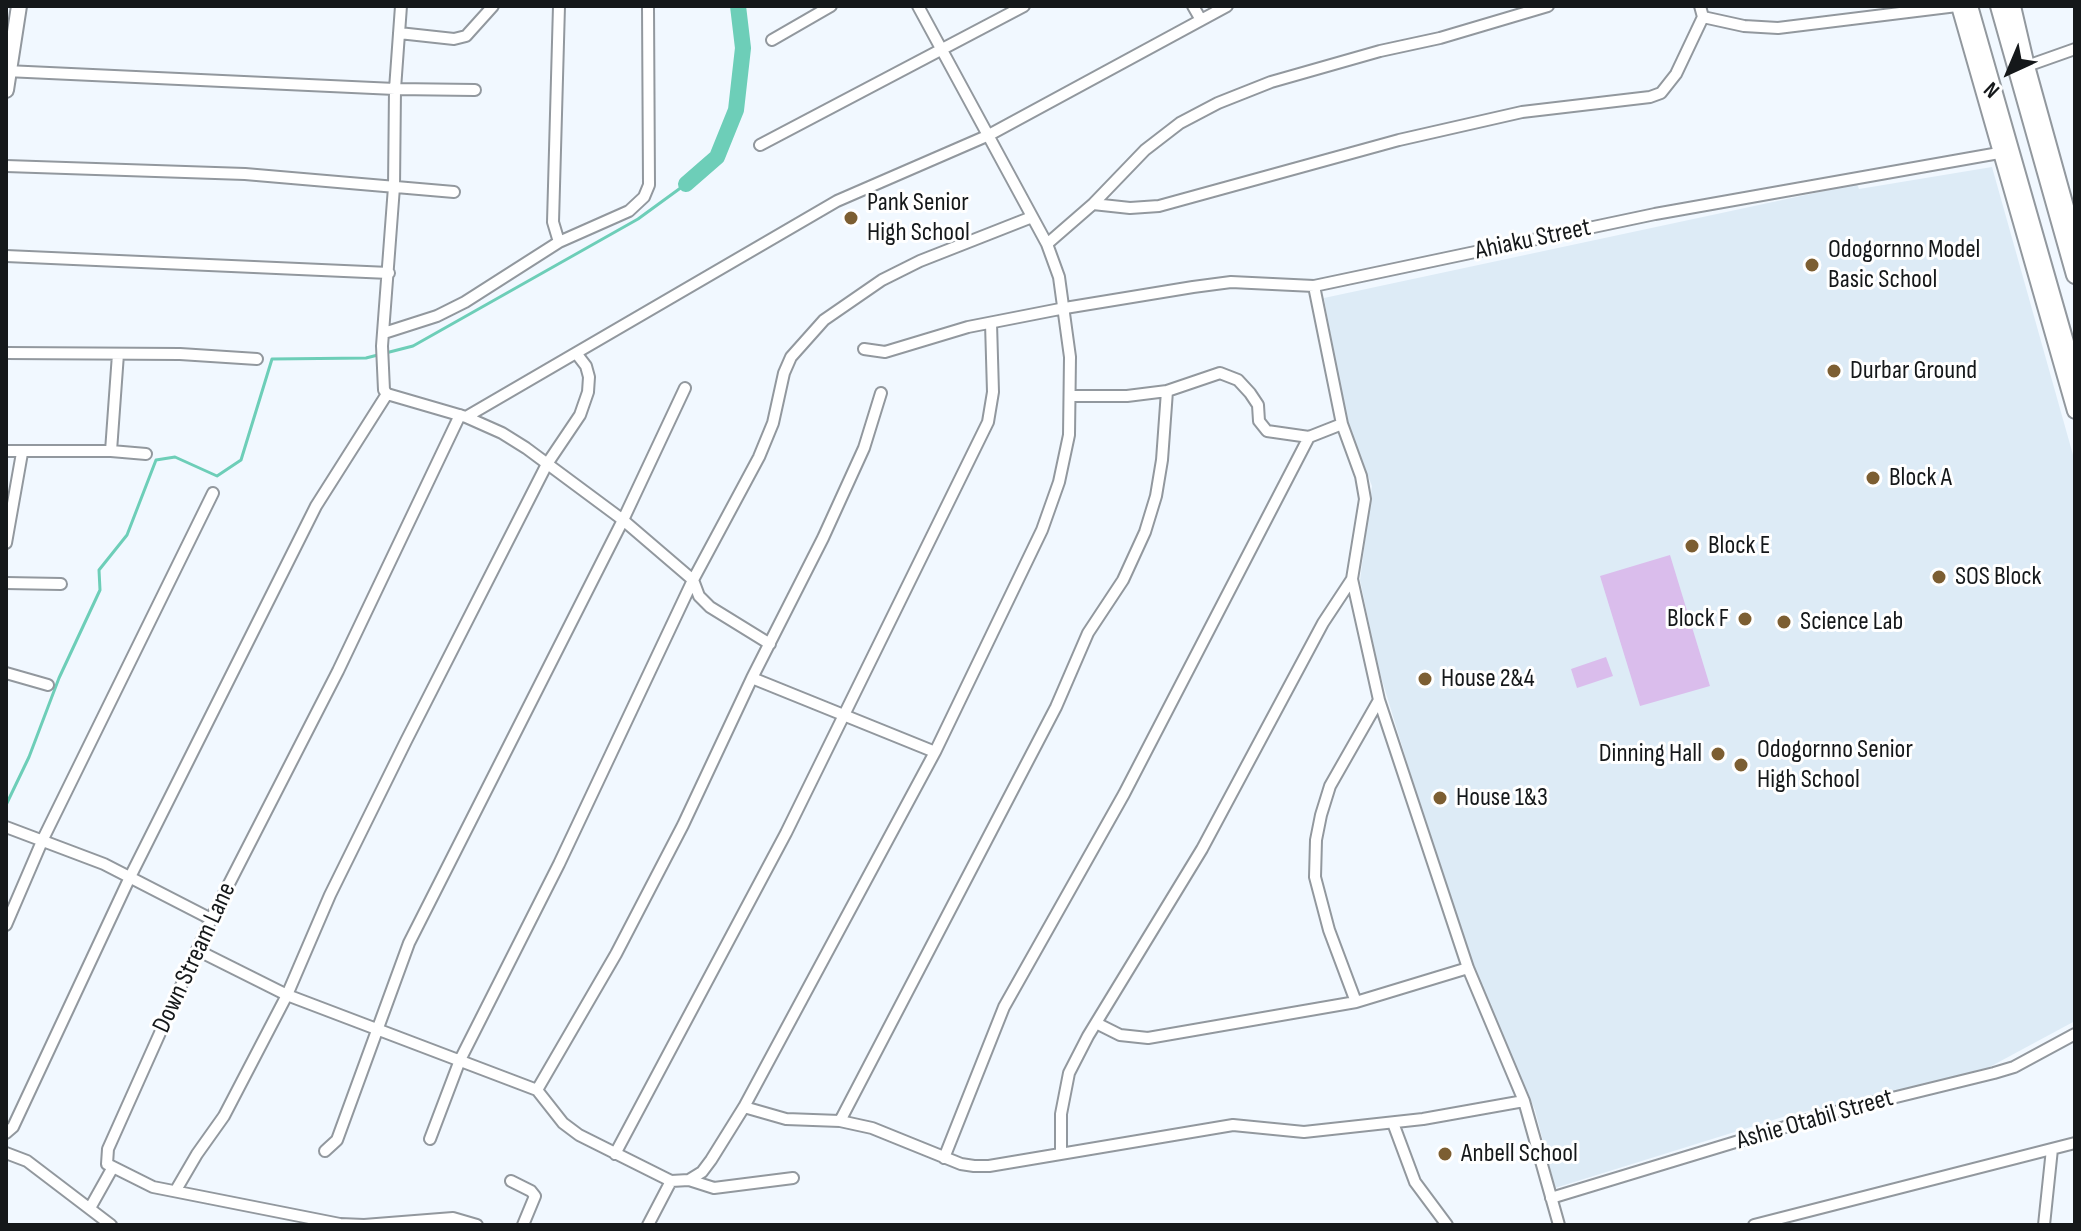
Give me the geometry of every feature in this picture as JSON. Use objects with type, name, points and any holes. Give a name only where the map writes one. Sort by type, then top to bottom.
[{"type":"main road","points":[[1969,6],[2075,377]]},
{"type":"main road","points":[[1999,6],[2075,275]]},
{"type":"street","points":[[6,90],[19,6]]},
{"type":"street","points":[[401,6],[395,89],[394,187],[382,346],[384,390],[387,394],[463,416],[502,433],[623,520],[693,580],[699,596],[710,607],[770,644]]},
{"type":"street","points":[[399,33],[454,39],[466,36],[493,6]]},
{"type":"street","points":[[559,6],[553,222],[559,242]]},
{"type":"street","points":[[384,333],[437,316],[465,302],[559,242],[629,211],[644,197],[649,185],[648,6]]},
{"type":"street","points":[[772,40],[831,6]]},
{"type":"street","points":[[689,1180],[702,1172],[744,1107],[935,752],[1042,530],[1059,482],[1069,435],[1071,396],[1065,308],[1059,277],[1047,244],[918,6]]},
{"type":"street","points":[[760,145],[1024,6]]},
{"type":"street","points":[[1193,6],[1201,20]]},
{"type":"street","points":[[463,416],[837,201],[989,135],[1227,6]]},
{"type":"street","points":[[1047,244],[1093,204],[1145,150],[1180,123],[1218,103],[1271,82],[1548,6]]},
{"type":"street","points":[[1093,204],[1130,208],[1159,206],[1399,140],[1522,112],[1650,97],[1661,93],[1676,74],[1701,12],[1744,26],[1778,28],[1958,6],[2075,411]]},
{"type":"street","points":[[2013,6],[2075,239]]},
{"type":"street","points":[[2027,66],[2075,49]]},
{"type":"street","points":[[8,71],[475,90]]},
{"type":"street","name":"Ahiaku Street","points":[[864,349],[885,352],[941,334],[1065,308],[1231,282],[1314,286],[1655,214],[1999,153]]},
{"type":"street","points":[[6,166],[245,174],[454,192]]},
{"type":"street","points":[[430,1139],[460,1060],[559,864],[693,580],[759,457],[773,423],[787,365],[809,334],[852,298],[920,261],[1032,217]]},
{"type":"street","points":[[6,256],[389,273]]},
{"type":"street","points":[[1314,286],[1342,424],[1361,476],[1365,499],[1352,579],[1379,700],[1468,968],[1524,1101],[1559,1225]]},
{"type":"street","points":[[615,1154],[845,716],[988,422],[993,392],[991,323]]},
{"type":"street","points":[[6,353],[257,359]]},
{"type":"street","points":[[176,1190],[224,1116],[287,995],[360,835],[547,464],[580,415],[588,392],[589,377],[586,366],[576,353]]},
{"type":"street","points":[[111,451],[118,354]]},
{"type":"street","points":[[1071,396],[1127,396],[1167,391],[1220,373],[1238,380],[1254,399],[1259,421],[1267,431],[1309,437],[1342,424]]},
{"type":"street","points":[[325,1151],[337,1140],[409,943],[623,520],[685,388]]},
{"type":"street","points":[[840,1121],[1056,707],[1088,633],[1123,580],[1145,532],[1156,496],[1162,460],[1167,391]]},
{"type":"street","points":[[537,1090],[616,954],[683,825],[752,678],[823,538],[864,448],[881,393]]},
{"type":"street","points":[[6,1133],[13,1127],[130,877],[316,506],[387,394]]},
{"type":"street","name":"Down Stream Lane","points":[[113,1167],[107,1164],[108,1149],[211,919],[338,671],[463,416]]},
{"type":"street","points":[[944,1158],[1004,1007],[1124,794],[1309,437]]},
{"type":"street","points":[[6,451],[146,454]]},
{"type":"street","points":[[6,543],[22,453]]},
{"type":"street","points":[[6,925],[43,839],[213,493]]},
{"type":"street","points":[[1061,1154],[1061,1114],[1069,1073],[1202,849],[1323,623],[1352,579]]},
{"type":"street","points":[[6,583],[61,584]]},
{"type":"street","points":[[6,673],[48,685]]},
{"type":"street","points":[[752,678],[935,752]]},
{"type":"street","points":[[1356,1002],[1315,877],[1316,840],[1330,786],[1379,700]]},
{"type":"street","points":[[6,827],[43,839],[130,877],[211,919]]},
{"type":"street","points":[[197,950],[287,995],[537,1090],[563,1123],[615,1154],[671,1181],[689,1180],[714,1188],[793,1178]]},
{"type":"street","points":[[1096,1023],[1120,1035],[1148,1038],[1356,1002],[1468,968]]},
{"type":"street","name":"Ashie Otabil Street","points":[[1551,1198],[1831,1113],[2014,1067],[2075,1034]]},
{"type":"street","points":[[744,1107],[786,1119],[840,1121],[892,1135],[961,1164],[989,1166],[1233,1125],[1304,1132],[1393,1123],[1524,1101]]},
{"type":"street","points":[[1393,1123],[1415,1182],[1447,1225]]},
{"type":"street","points":[[1754,1225],[2075,1143]]},
{"type":"street","points":[[2044,1225],[2052,1149]]},
{"type":"street","points":[[6,1153],[27,1161],[111,1225]]},
{"type":"street","points":[[90,1208],[113,1167],[153,1187],[340,1224],[453,1218],[477,1225]]},
{"type":"street","points":[[511,1181],[535,1196],[523,1225]]},
{"type":"street","points":[[648,1225],[671,1181]]},
{"type":"shaded area","name":"Odogornno Senior High School","points":[[1992,167],[2075,462],[2075,1021],[1984,1070],[1786,1116],[1555,1188],[1535,1110],[1479,980],[1438,864],[1378,667],[1360,580],[1372,486],[1345,418],[1324,298],[1857,184],[1859,189]]},
{"type":"shaded area","points":[[1670,555],[1710,686],[1640,706],[1600,576]]},
{"type":"shaded area","points":[[1606,657],[1613,676],[1577,688],[1571,669]]},
{"type":"waterway","points":[[686,184],[717,157],[736,110],[743,48],[738,6]]},
{"type":"waterway","points":[[6,805],[100,590],[99,570],[127,535],[156,460],[175,457],[217,476],[241,460],[272,359],[366,358],[413,346],[638,219],[686,184]]},
{"type":"place","name":"Pank Senior High School","points":[[851,218]]},
{"type":"place","name":"Odogornno Model Basic School","points":[[1812,265]]},
{"type":"place","name":"Durbar Ground","points":[[1834,371]]},
{"type":"place","name":"Block A","points":[[1873,478]]},
{"type":"place","name":"Block E","points":[[1692,546]]},
{"type":"place","name":"SOS Block","points":[[1939,577]]},
{"type":"place","name":"Block F","points":[[1745,619]]},
{"type":"place","name":"Science Lab","points":[[1784,622]]},
{"type":"place","name":"House 2&4","points":[[1425,679]]},
{"type":"place","name":"Dinning Hall","points":[[1718,754]]},
{"type":"place","name":"Odogornno Senior High School","points":[[1741,765]]},
{"type":"place","name":"House 1&3","points":[[1440,798]]},
{"type":"place","name":"Anbell School","points":[[1445,1154]]}]
